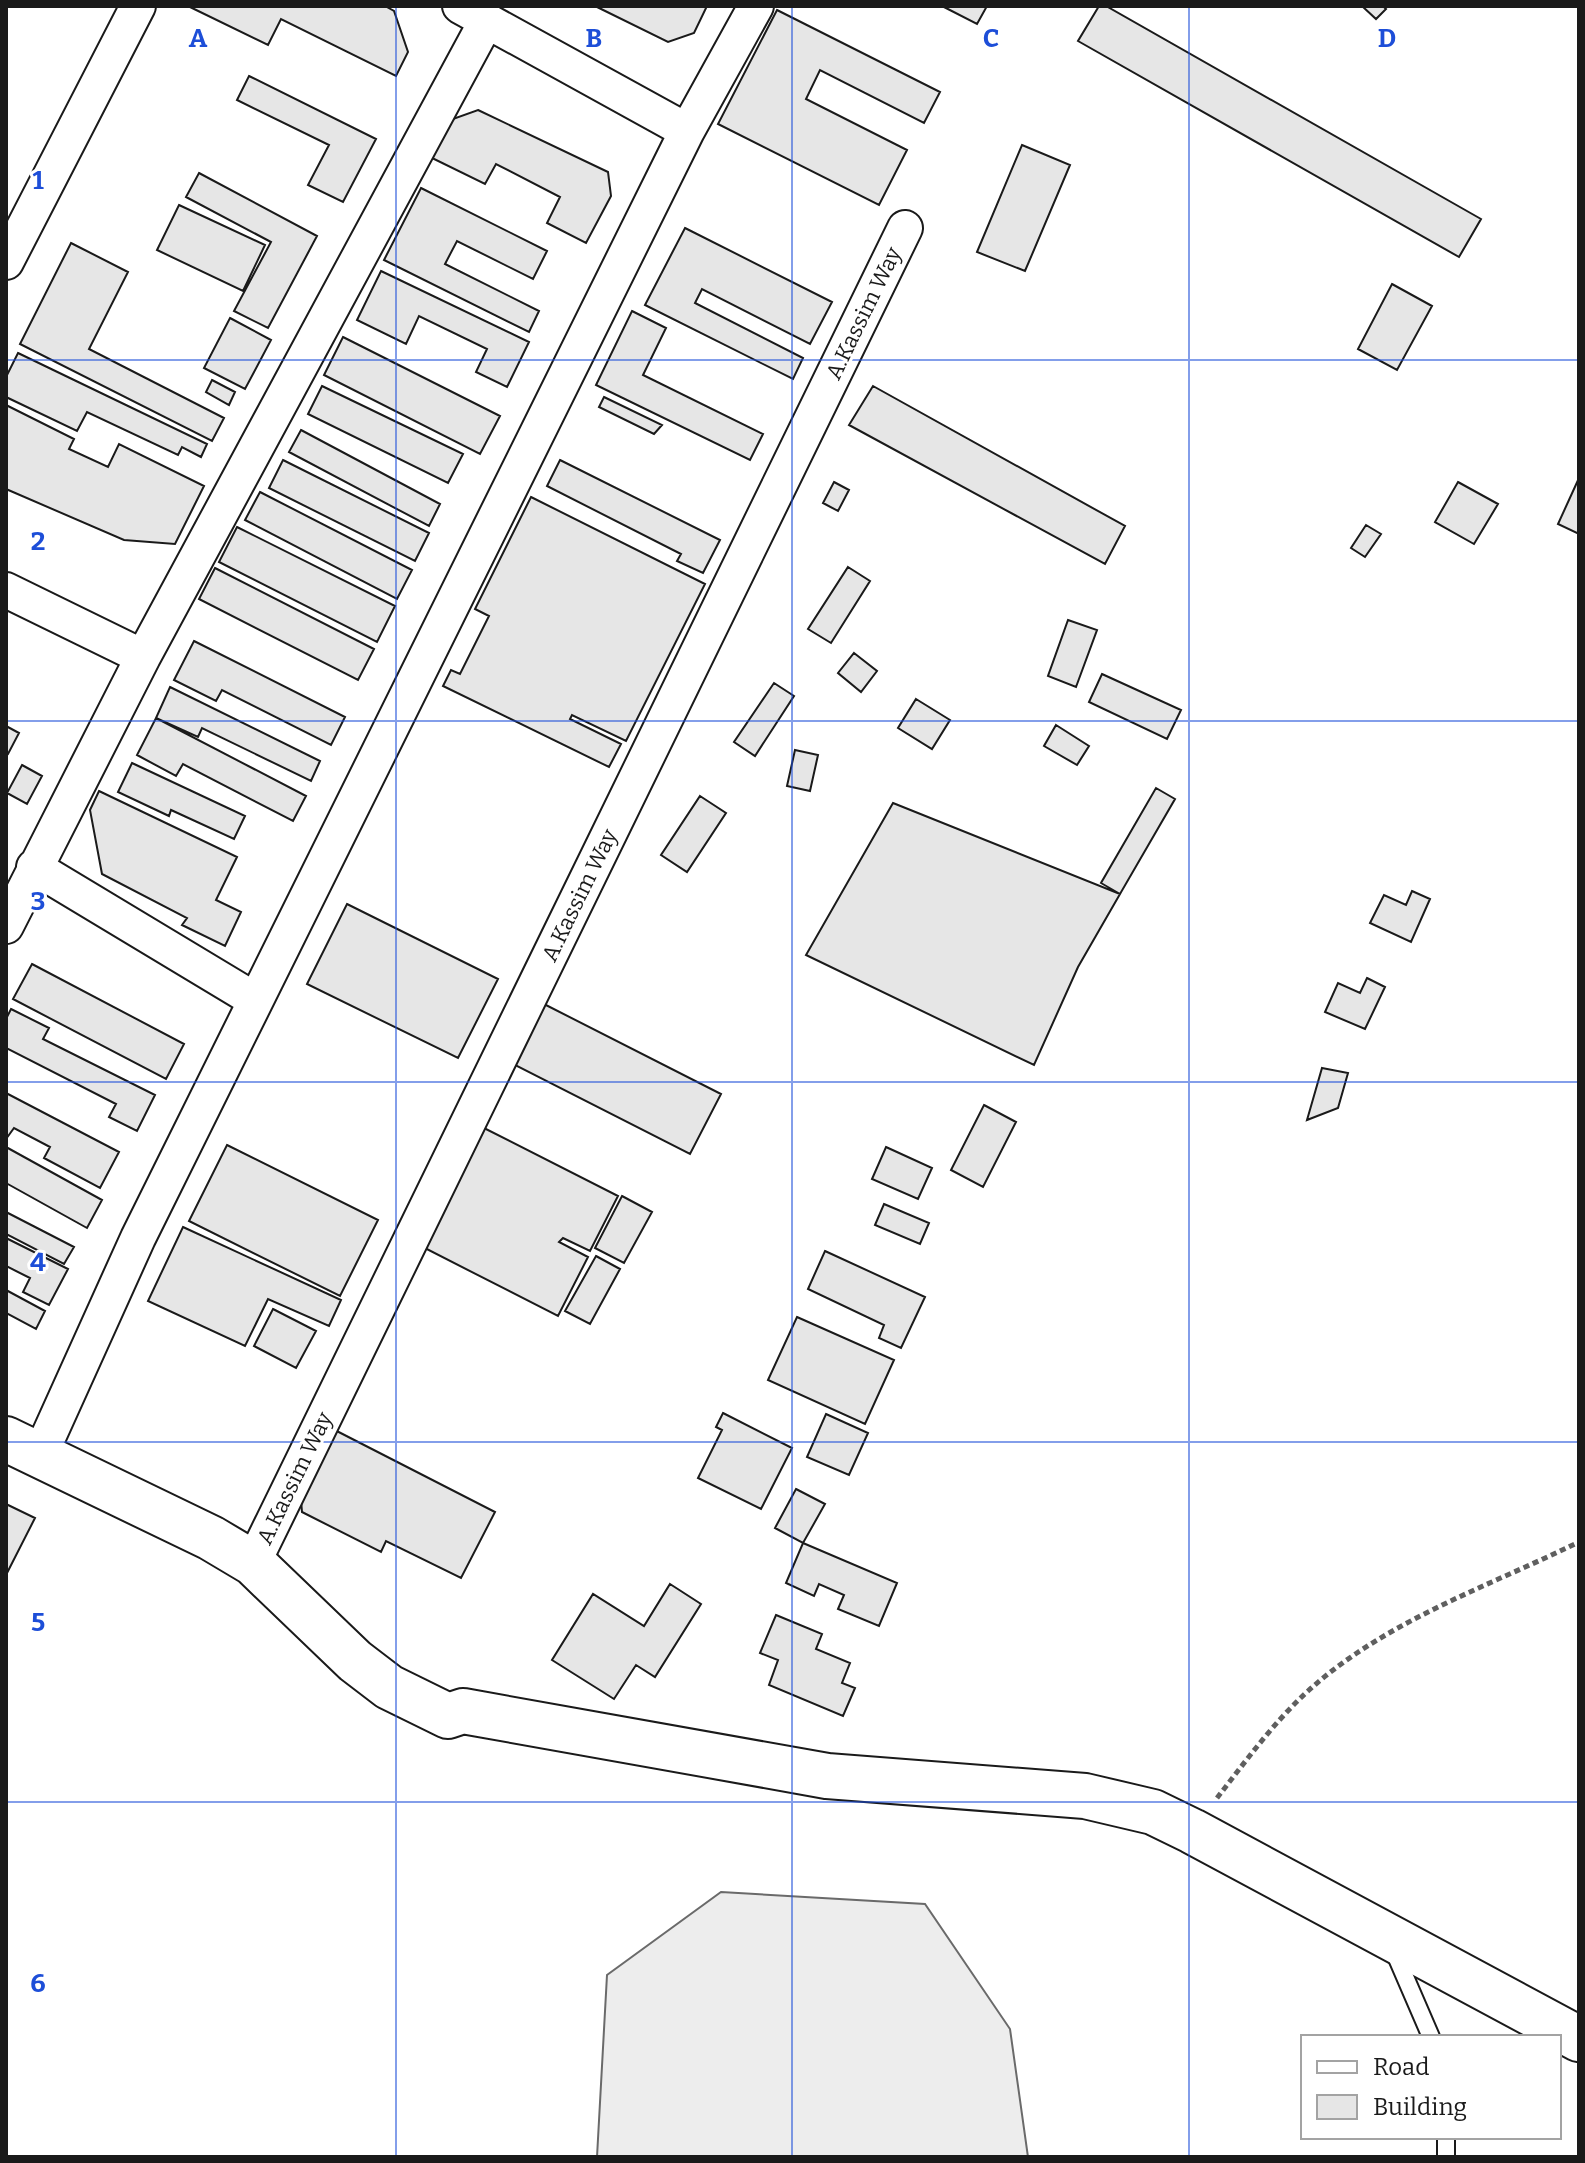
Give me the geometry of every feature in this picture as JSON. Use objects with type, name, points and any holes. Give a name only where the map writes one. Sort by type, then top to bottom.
[{"type":"street","points":[[6,262],[138,6]]},
{"type":"street","points":[[756,6],[687,131],[138,1238],[23,1447],[211,1538],[253,1563],[355,1661],[389,1687],[448,1716],[463,1711],[841,1778],[1085,1796],[1153,1812],[1386,1933],[1579,2039]]},
{"type":"street","points":[[6,926],[473,11],[687,131]]},
{"type":"street","name":"A.Kassim Way","points":[[253,1563],[905,228]]},
{"type":"street","points":[[6,590],[143,657]]},
{"type":"street","points":[[34,867],[255,1000]]},
{"type":"lane","points":[[1386,1933],[1430,2035]]},
{"type":"path","points":[[1192,1831],[1256,1749],[1307,1691],[1368,1646],[1438,1607],[1579,1542]]},
{"type":"shaded area","points":[[721,1892],[925,1904],[1010,2029],[1028,2157],[597,2157],[607,1975]]},
{"type":"building","points":[[385,6],[394,11],[408,52],[396,76],[281,19],[268,45],[190,7]]},
{"type":"building","points":[[595,6],[707,6],[694,33],[668,42]]},
{"type":"building","points":[[942,6],[987,6],[977,24]]},
{"type":"building","points":[[1099,6],[1106,6],[1481,219],[1459,257],[1078,41]]},
{"type":"building","points":[[1362,6],[1383,6],[1386,9],[1376,19]]},
{"type":"building","points":[[777,10],[940,92],[924,123],[820,70],[806,99],[907,150],[879,205],[718,124]]},
{"type":"building","points":[[249,76],[376,139],[343,202],[308,185],[329,145],[237,100]]},
{"type":"building","points":[[478,110],[608,172],[611,196],[586,243],[547,223],[560,197],[496,164],[485,184],[430,157],[450,120]]},
{"type":"building","points":[[1022,145],[1070,165],[1025,271],[977,252]]},
{"type":"building","points":[[199,173],[317,236],[268,328],[234,311],[271,242],[186,197]]},
{"type":"building","points":[[421,188],[547,251],[533,279],[457,241],[445,264],[539,311],[529,332],[384,260]]},
{"type":"building","points":[[179,205],[265,245],[243,291],[157,250]]},
{"type":"building","points":[[685,228],[832,302],[810,344],[702,289],[695,303],[803,358],[793,379],[645,305]]},
{"type":"building","points":[[71,243],[128,272],[89,349],[224,418],[212,441],[20,344]]},
{"type":"building","points":[[381,271],[529,342],[507,387],[476,372],[487,349],[419,316],[406,344],[357,320]]},
{"type":"building","points":[[1392,284],[1432,306],[1397,370],[1358,349]]},
{"type":"building","points":[[632,311],[666,328],[643,375],[763,434],[750,460],[596,385]]},
{"type":"building","points":[[230,318],[271,340],[245,389],[204,368]]},
{"type":"building","points":[[343,337],[500,416],[480,454],[324,375]]},
{"type":"building","points":[[18,353],[207,444],[201,457],[182,447],[178,455],[87,412],[77,431],[6,397],[6,377]]},
{"type":"building","points":[[212,380],[235,392],[229,405],[206,392]]},
{"type":"building","points":[[322,386],[463,454],[448,483],[308,414]]},
{"type":"building","points":[[873,386],[1125,526],[1105,564],[849,425]]},
{"type":"building","points":[[604,397],[662,425],[654,434],[599,407]]},
{"type":"building","points":[[6,405],[74,439],[69,449],[108,467],[119,444],[204,486],[175,544],[124,540],[6,489]]},
{"type":"building","points":[[301,430],[440,504],[429,526],[289,452]]},
{"type":"building","points":[[283,460],[429,533],[415,561],[269,488]]},
{"type":"building","points":[[560,460],[720,540],[703,573],[677,561],[681,554],[547,486]]},
{"type":"building","points":[[1579,478],[1579,534],[1558,524]]},
{"type":"building","points":[[834,482],[849,490],[838,511],[823,503]]},
{"type":"building","points":[[1458,482],[1498,504],[1474,544],[1435,522]]},
{"type":"building","points":[[260,492],[412,570],[397,599],[245,520]]},
{"type":"building","points":[[531,497],[705,584],[626,741],[572,715],[570,719],[621,744],[609,767],[443,686],[451,670],[460,674],[489,616],[475,609]]},
{"type":"building","points":[[1366,525],[1381,534],[1365,557],[1351,548]]},
{"type":"building","points":[[237,527],[395,606],[377,642],[219,562]]},
{"type":"building","points":[[848,567],[870,581],[831,643],[808,629]]},
{"type":"building","points":[[215,568],[374,649],[358,680],[199,599]]},
{"type":"building","points":[[1068,620],[1097,630],[1076,687],[1048,676]]},
{"type":"building","points":[[194,641],[345,717],[331,745],[222,690],[216,701],[174,680]]},
{"type":"building","points":[[854,653],[877,671],[861,692],[838,673]]},
{"type":"building","points":[[1102,674],[1181,710],[1167,739],[1089,702]]},
{"type":"building","points":[[774,683],[794,696],[755,756],[734,742]]},
{"type":"building","points":[[170,687],[320,761],[311,781],[202,728],[198,737],[156,718]]},
{"type":"building","points":[[916,699],[950,720],[932,749],[898,728]]},
{"type":"building","points":[[156,718],[306,796],[293,821],[183,764],[176,776],[137,755]]},
{"type":"building","points":[[1056,725],[1089,746],[1077,765],[1044,746]]},
{"type":"building","points":[[6,726],[19,733],[8,754],[6,753]]},
{"type":"building","points":[[795,750],[818,755],[810,791],[787,786]]},
{"type":"building","points":[[132,763],[245,816],[234,839],[171,810],[169,816],[118,792]]},
{"type":"building","points":[[22,765],[42,776],[27,804],[7,793]]},
{"type":"building","points":[[1156,788],[1175,799],[1120,894],[1101,883]]},
{"type":"building","points":[[99,791],[237,857],[216,900],[241,912],[225,946],[182,925],[187,918],[102,874],[90,810]]},
{"type":"building","points":[[700,796],[726,813],[687,872],[661,855]]},
{"type":"building","points":[[893,803],[1120,894],[1078,967],[1034,1065],[806,955]]},
{"type":"building","points":[[1412,891],[1430,899],[1411,942],[1370,923],[1384,895],[1406,905]]},
{"type":"building","points":[[347,904],[498,979],[458,1058],[307,984]]},
{"type":"building","points":[[32,964],[184,1044],[166,1079],[13,999]]},
{"type":"building","points":[[1367,978],[1385,987],[1365,1029],[1325,1012],[1338,983],[1360,993]]},
{"type":"building","points":[[540,1002],[721,1094],[690,1154],[509,1062]]},
{"type":"building","points":[[11,1009],[49,1028],[43,1039],[155,1095],[137,1131],[109,1117],[116,1104],[6,1048],[6,1019]]},
{"type":"building","points":[[1322,1068],[1348,1073],[1338,1108],[1307,1120]]},
{"type":"building","points":[[6,1093],[119,1152],[100,1188],[44,1158],[50,1147],[14,1128],[6,1139]]},
{"type":"building","points":[[984,1105],[1016,1122],[983,1187],[951,1170]]},
{"type":"building","points":[[476,1124],[618,1196],[590,1251],[563,1238],[559,1242],[588,1257],[558,1316],[415,1243]]},
{"type":"building","points":[[227,1145],[378,1220],[340,1296],[189,1221]]},
{"type":"building","points":[[6,1147],[102,1200],[87,1228],[6,1183]]},
{"type":"building","points":[[886,1147],[932,1168],[918,1199],[872,1179]]},
{"type":"building","points":[[622,1196],[652,1212],[624,1263],[595,1248]]},
{"type":"building","points":[[884,1204],[929,1223],[920,1244],[875,1225]]},
{"type":"building","points":[[6,1212],[74,1247],[64,1264],[6,1234]]},
{"type":"building","points":[[183,1227],[341,1300],[329,1326],[268,1299],[245,1346],[148,1301]]},
{"type":"building","points":[[6,1238],[68,1269],[49,1305],[23,1292],[30,1278],[6,1266]]},
{"type":"building","points":[[825,1251],[925,1297],[901,1348],[879,1338],[884,1325],[808,1289]]},
{"type":"building","points":[[596,1256],[620,1269],[590,1324],[565,1311]]},
{"type":"building","points":[[6,1290],[45,1311],[36,1329],[6,1313]]},
{"type":"building","points":[[273,1309],[316,1331],[296,1368],[254,1346]]},
{"type":"building","points":[[797,1317],[894,1360],[865,1424],[768,1380]]},
{"type":"building","points":[[723,1413],[792,1448],[761,1509],[698,1478],[722,1430],[716,1427]]},
{"type":"building","points":[[826,1414],[868,1433],[849,1475],[807,1457]]},
{"type":"building","points":[[325,1425],[495,1512],[461,1578],[386,1541],[381,1552],[302,1512],[299,1476]]},
{"type":"building","points":[[796,1489],[825,1504],[803,1543],[775,1528]]},
{"type":"building","points":[[6,1504],[35,1518],[6,1575]]},
{"type":"building","points":[[803,1543],[897,1583],[879,1626],[838,1609],[844,1595],[819,1584],[814,1596],[786,1583]]},
{"type":"building","points":[[670,1584],[701,1604],[655,1677],[636,1665],[614,1699],[552,1660],[593,1594],[644,1626]]},
{"type":"building","points":[[776,1615],[822,1634],[816,1649],[850,1663],[842,1683],[855,1688],[843,1716],[769,1685],[778,1660],[760,1653]]}]
